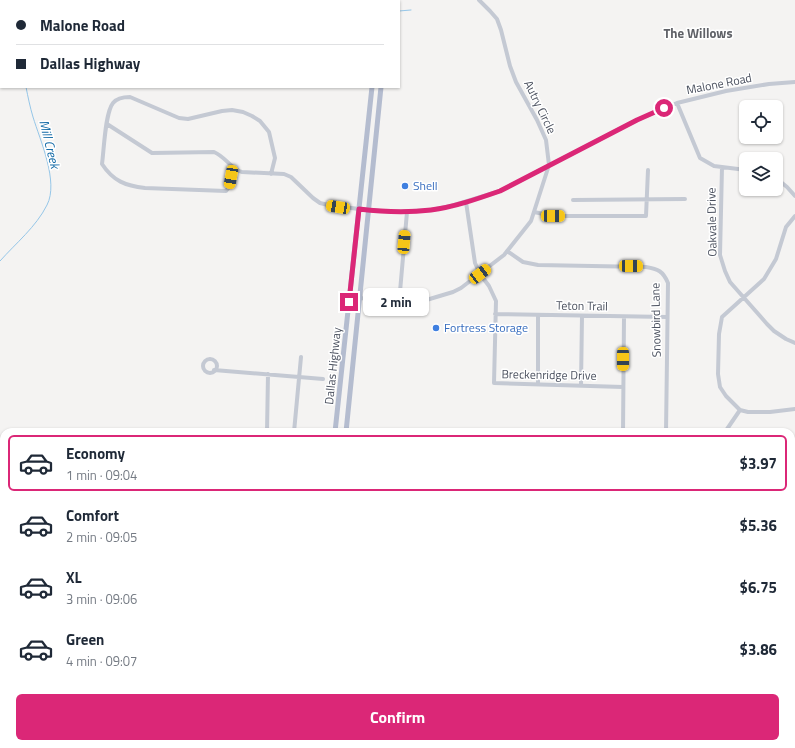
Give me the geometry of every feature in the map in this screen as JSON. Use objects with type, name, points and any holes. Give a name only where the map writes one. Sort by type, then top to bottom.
[{"type":"main road","name":"Dallas Highway","points":[[336,428],[372,88]]},
{"type":"main road","name":"Dallas Highway","points":[[346,428],[370,210],[381,88]]},
{"type":"street","name":"Autry Circle","points":[[360,298],[413,304],[453,292],[461,288],[504,255],[531,221],[548,165],[546,140],[516,82],[497,19],[479,0]]},
{"type":"street","name":"Malone Road","points":[[233,167],[237,171],[242,172],[284,174],[291,177],[304,191],[320,203],[370,210],[407,212],[431,210],[466,202],[500,191],[637,120],[677,103],[695,97],[726,91],[769,84],[795,82]]},
{"type":"street","points":[[107,124],[152,153],[214,152],[221,155],[233,167],[229,186],[226,191],[145,188],[124,185],[102,164],[107,124],[112,104],[115,100],[123,97],[130,97],[179,118],[188,119],[222,111],[243,112],[252,116],[260,121],[269,132],[275,158],[271,174]]},
{"type":"street","points":[[677,103],[700,158],[714,166],[739,169]]},
{"type":"street","name":"Oakvale Drive","points":[[722,167],[720,255],[725,272],[730,282],[774,331],[795,343]]},
{"type":"street","points":[[534,212],[553,216],[646,216],[648,170]]},
{"type":"street","points":[[783,184],[795,196]]},
{"type":"street","points":[[573,200],[685,199]]},
{"type":"street","name":"Breckenridge Drive","points":[[466,202],[475,263],[496,301],[494,383],[623,386]]},
{"type":"street","points":[[399,303],[407,212]]},
{"type":"street","points":[[795,216],[786,227],[776,259],[764,279],[722,317],[719,334],[718,374],[720,387],[726,396],[740,410],[748,412],[770,412],[795,409]]},
{"type":"street","name":"Snowbird Lane","points":[[507,251],[523,262],[538,265],[646,267],[659,270],[665,276],[668,283],[666,428]]},
{"type":"street","name":"Teton Trail","points":[[495,314],[667,317]]},
{"type":"street","points":[[538,315],[538,384]]},
{"type":"street","points":[[581,385],[582,316]]},
{"type":"street","points":[[623,428],[624,317]]},
{"type":"street","points":[[294,428],[301,358]]},
{"type":"street","points":[[214,370],[323,379]]},
{"type":"street","points":[[268,374],[268,428]]},
{"type":"street","points":[[729,428],[740,410]]},
{"type":"waterway","points":[[400,11],[411,10]]},
{"type":"waterway","name":"Mill Creek","points":[[0,261],[37,220],[47,205],[50,196],[50,173],[26,88]]},
{"type":"place","name":"Shell","points":[[405,186]]},
{"type":"place","name":"Fortress Storage","points":[[436,328]]},
{"type":"district","name":"The Willows","points":[[698,33]]},
{"type":"route","points":[[349,302],[359,209],[394,212],[431,210],[478,199],[519,182],[548,165],[664,108]]}]
